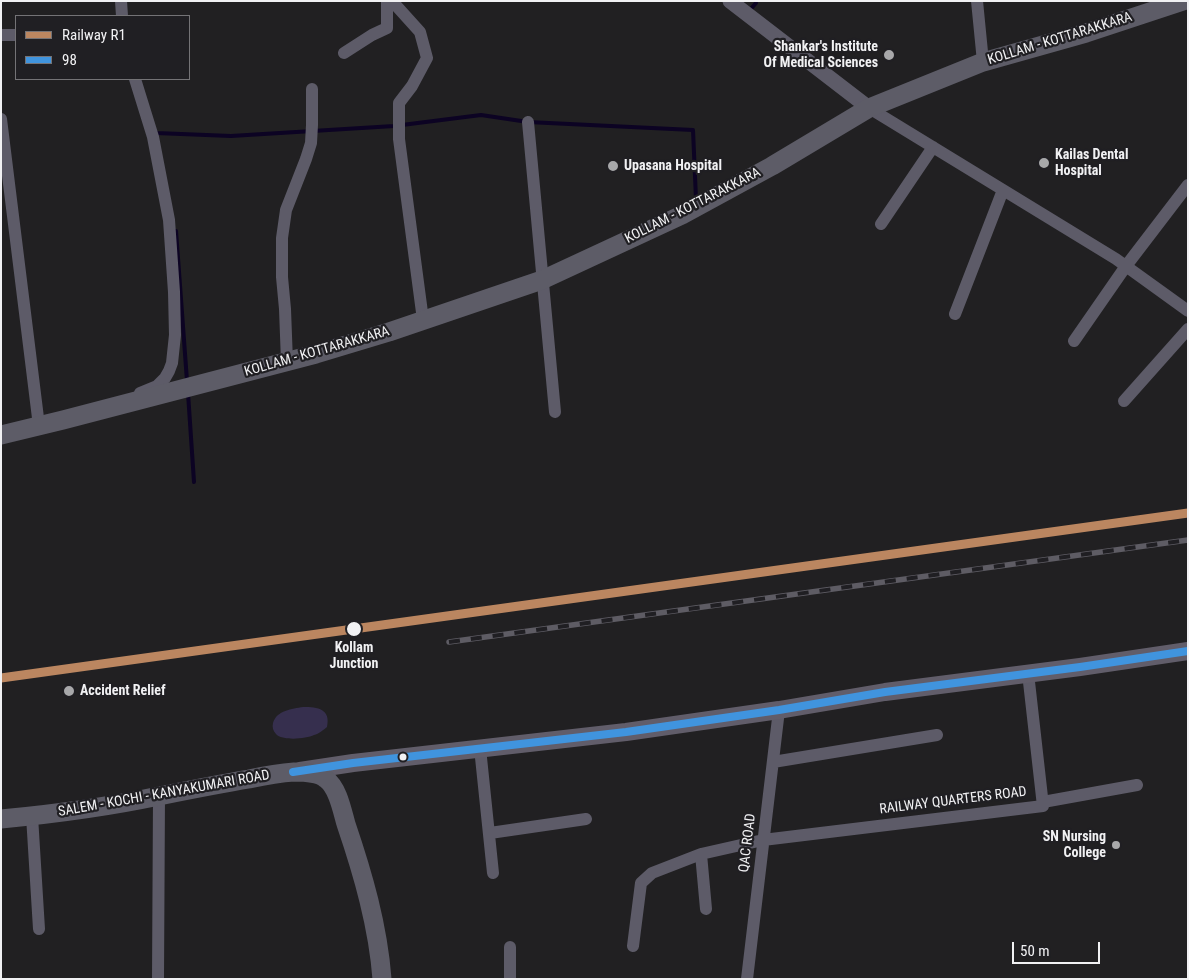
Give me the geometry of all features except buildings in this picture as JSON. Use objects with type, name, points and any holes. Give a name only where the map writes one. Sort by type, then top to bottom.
[{"type":"main road","name":"KOLLAM - KOTTARAKKARA","points":[[1,435],[316,354],[542,280],[682,215],[772,166],[869,108],[983,62],[1086,33],[1183,1]]},
{"type":"main road","points":[[292,772],[626,732],[885,692],[1188,651]]},
{"type":"main road","points":[[340,803],[340,779],[342,771],[347,764]]},
{"type":"main road","name":"SALEM - KOCHI - KANYAKUMARI ROAD","points":[[1,819],[50,815],[292,772],[318,774],[332,786],[340,803],[365,886],[378,939],[382,979]]},
{"type":"street","points":[[121,1],[122,15]]},
{"type":"street","points":[[344,53],[387,28],[387,1]]},
{"type":"street","points":[[392,1],[420,32],[428,58],[412,86],[399,103],[399,139],[423,320]]},
{"type":"street","points":[[730,1],[869,108],[1126,266],[1188,311]]},
{"type":"street","points":[[977,1],[983,62]]},
{"type":"street","points":[[1,35],[15,35]]},
{"type":"street","points":[[117,406],[125,399],[157,386],[165,378],[172,363],[175,335],[169,220],[153,137],[136,80]]},
{"type":"street","points":[[287,362],[282,277],[282,238],[286,210],[311,144],[312,88]]},
{"type":"street","points":[[1,119],[4,169],[39,426]]},
{"type":"street","points":[[528,122],[555,412]]},
{"type":"street","points":[[881,224],[933,147]]},
{"type":"street","points":[[1074,341],[1126,266],[1188,186]]},
{"type":"street","points":[[955,314],[1003,190]]},
{"type":"street","points":[[1124,401],[1188,329]]},
{"type":"street","name":"RAILWAY QUARTERS ROAD","points":[[763,840],[1044,806],[1028,673]]},
{"type":"street","name":"QAC ROAD","points":[[746,979],[778,710]]},
{"type":"street","points":[[773,762],[937,735]]},
{"type":"street","points":[[480,748],[493,873]]},
{"type":"street","points":[[1043,802],[1137,785]]},
{"type":"street","points":[[158,979],[159,796]]},
{"type":"street","points":[[32,816],[39,929]]},
{"type":"street","points":[[490,834],[586,819]]},
{"type":"street","points":[[633,946],[641,883],[652,873],[701,854],[763,840]]},
{"type":"street","points":[[701,854],[706,909]]},
{"type":"street","points":[[510,946],[510,979]]},
{"type":"shaded area","points":[[303,707],[322,710],[327,716],[327,727],[321,732],[300,738],[283,738],[276,734],[273,730],[273,724],[278,715],[285,711]]},
{"type":"waterway","points":[[749,11],[756,3]]},
{"type":"waterway","points":[[155,131],[156,133],[231,136],[394,126],[481,115],[528,122],[693,130],[696,199]]},
{"type":"waterway","points":[[176,231],[187,381]]},
{"type":"waterway","points":[[188,393],[194,482]]},
{"type":"railway","points":[[449,642],[1188,540]]},
{"type":"rail line","name":"R1","points":[[1,678],[1188,513]]},
{"type":"transit line","name":"98","points":[[293,772],[353,763],[626,732],[779,710],[885,692],[1188,651]]},
{"type":"place","name":"Shankar's Institute Of Medical Sciences","points":[[889,55]]},
{"type":"place","name":"Kailas Dental Hospital","points":[[1044,163]]},
{"type":"place","name":"Upasana Hospital","points":[[613,166]]},
{"type":"place","name":"Kollam Junction","points":[[354,629]]},
{"type":"place","name":"Accident Relief","points":[[69,691]]},
{"type":"place","name":"SN Nursing College","points":[[1116,845]]}]
